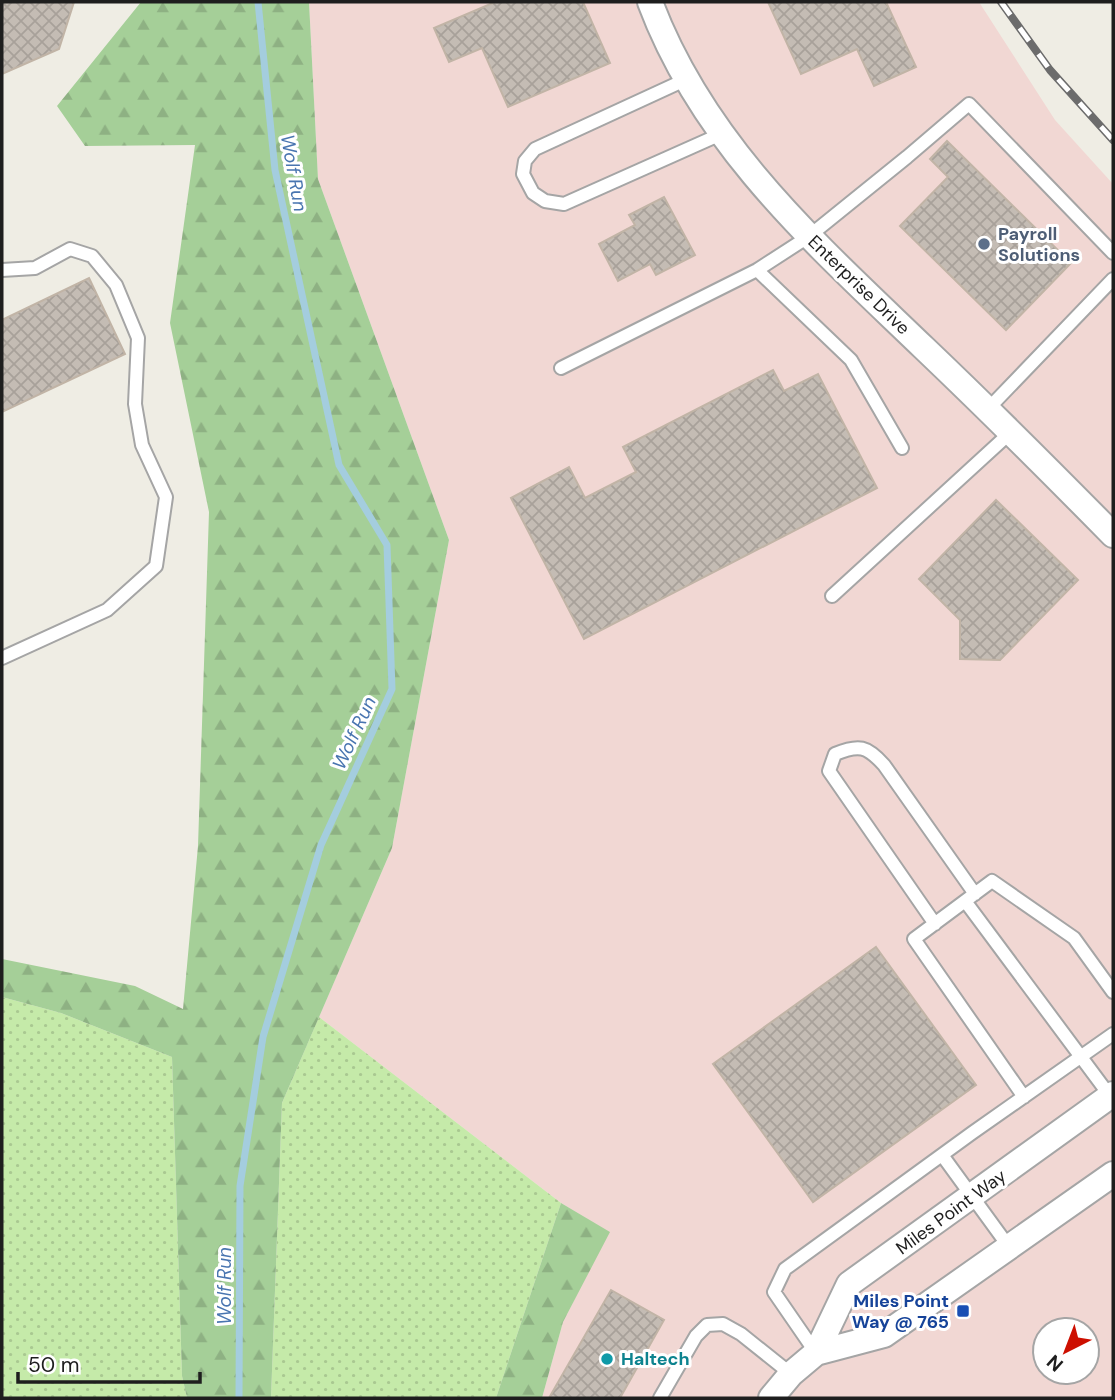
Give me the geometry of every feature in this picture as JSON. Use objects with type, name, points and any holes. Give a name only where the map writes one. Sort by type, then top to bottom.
[{"type":"street","name":"Enterprise Drive","points":[[650,2],[687,79],[721,134],[750,173],[808,237],[1011,432],[1113,535]]},
{"type":"street","name":"Miles Point Way","points":[[771,1398],[792,1374],[816,1353],[849,1284],[1112,1096]]},
{"type":"street","name":"Miles Point Way","points":[[816,1353],[884,1335],[1113,1174]]},
{"type":"lane","points":[[687,79],[535,149],[525,161],[523,174],[533,193],[545,201],[564,204],[721,134]]},
{"type":"lane","points":[[561,368],[757,270],[808,237],[969,104],[1113,253]]},
{"type":"lane","points":[[2,270],[35,268],[70,249],[92,256],[116,285],[138,338],[135,404],[142,445],[166,497],[156,566],[107,610],[2,658]]},
{"type":"lane","points":[[757,270],[851,360],[902,448]]},
{"type":"lane","points":[[988,410],[1113,279]]},
{"type":"lane","points":[[832,596],[1011,432]]},
{"type":"lane","points":[[935,924],[829,771],[835,754],[851,747],[871,751],[884,765],[970,898],[1112,1096]]},
{"type":"lane","points":[[1024,1097],[914,939],[992,881],[1074,938],[1113,992]]},
{"type":"lane","points":[[816,1353],[774,1292],[785,1269],[1113,1034]]},
{"type":"lane","points":[[942,1155],[1009,1247]]},
{"type":"lane","points":[[660,1398],[696,1336],[707,1325],[723,1324],[741,1334],[792,1374]]},
{"type":"shaded area","points":[[309,2],[979,2],[1055,120],[1113,184],[1113,1398],[542,1398],[563,1322],[609,1232],[561,1203],[319,1017],[392,848],[449,540],[318,179]]},
{"type":"green space","points":[[141,2],[309,2],[318,179],[449,540],[392,848],[282,1103],[271,1398],[187,1398],[182,1376],[172,1057],[61,1013],[2,997],[2,959],[135,986],[183,1009],[198,846],[209,512],[170,323],[195,145],[85,146],[57,106]]},
{"type":"green space","points":[[2,997],[61,1013],[172,1057],[182,1376],[187,1398],[2,1398]]},
{"type":"green space","points":[[319,1017],[561,1203],[496,1398],[271,1398],[282,1103]]},
{"type":"green space","points":[[561,1203],[610,1232],[563,1322],[542,1398],[496,1398]]},
{"type":"building","points":[[2,2],[74,2],[59,49],[2,74]]},
{"type":"building","points":[[495,2],[583,2],[610,63],[508,107],[482,48],[449,62],[434,28]]},
{"type":"building","points":[[768,2],[886,2],[916,67],[874,86],[857,49],[801,74]]},
{"type":"building","points":[[947,141],[1071,263],[1006,330],[900,226],[948,177],[930,159]]},
{"type":"building","points":[[664,197],[695,255],[656,275],[650,264],[618,281],[599,244],[635,225],[629,215]]},
{"type":"building","points":[[89,278],[125,354],[2,412],[2,320]]},
{"type":"building","points":[[773,370],[784,391],[818,374],[877,488],[584,639],[511,498],[569,467],[585,498],[636,472],[623,447]]},
{"type":"building","points":[[996,500],[1078,580],[1000,660],[960,659],[960,620],[919,579]]},
{"type":"building","points":[[876,947],[976,1085],[813,1202],[713,1064]]},
{"type":"building","name":"Haltech","points":[[611,1290],[664,1320],[620,1398],[549,1398]]},
{"type":"waterway","name":"Wolf Run","points":[[239,1398],[240,1186],[263,1037],[321,845],[392,689],[387,545],[339,465],[275,170],[258,2]]},
{"type":"railway","points":[[1001,2],[1050,70],[1113,140]]},
{"type":"place","name":"Payroll Solutions","points":[[984,244]]},
{"type":"place","name":"Miles Point Way @ 765","points":[[963,1311]]},
{"type":"place","name":"Haltech","points":[[607,1359]]}]
